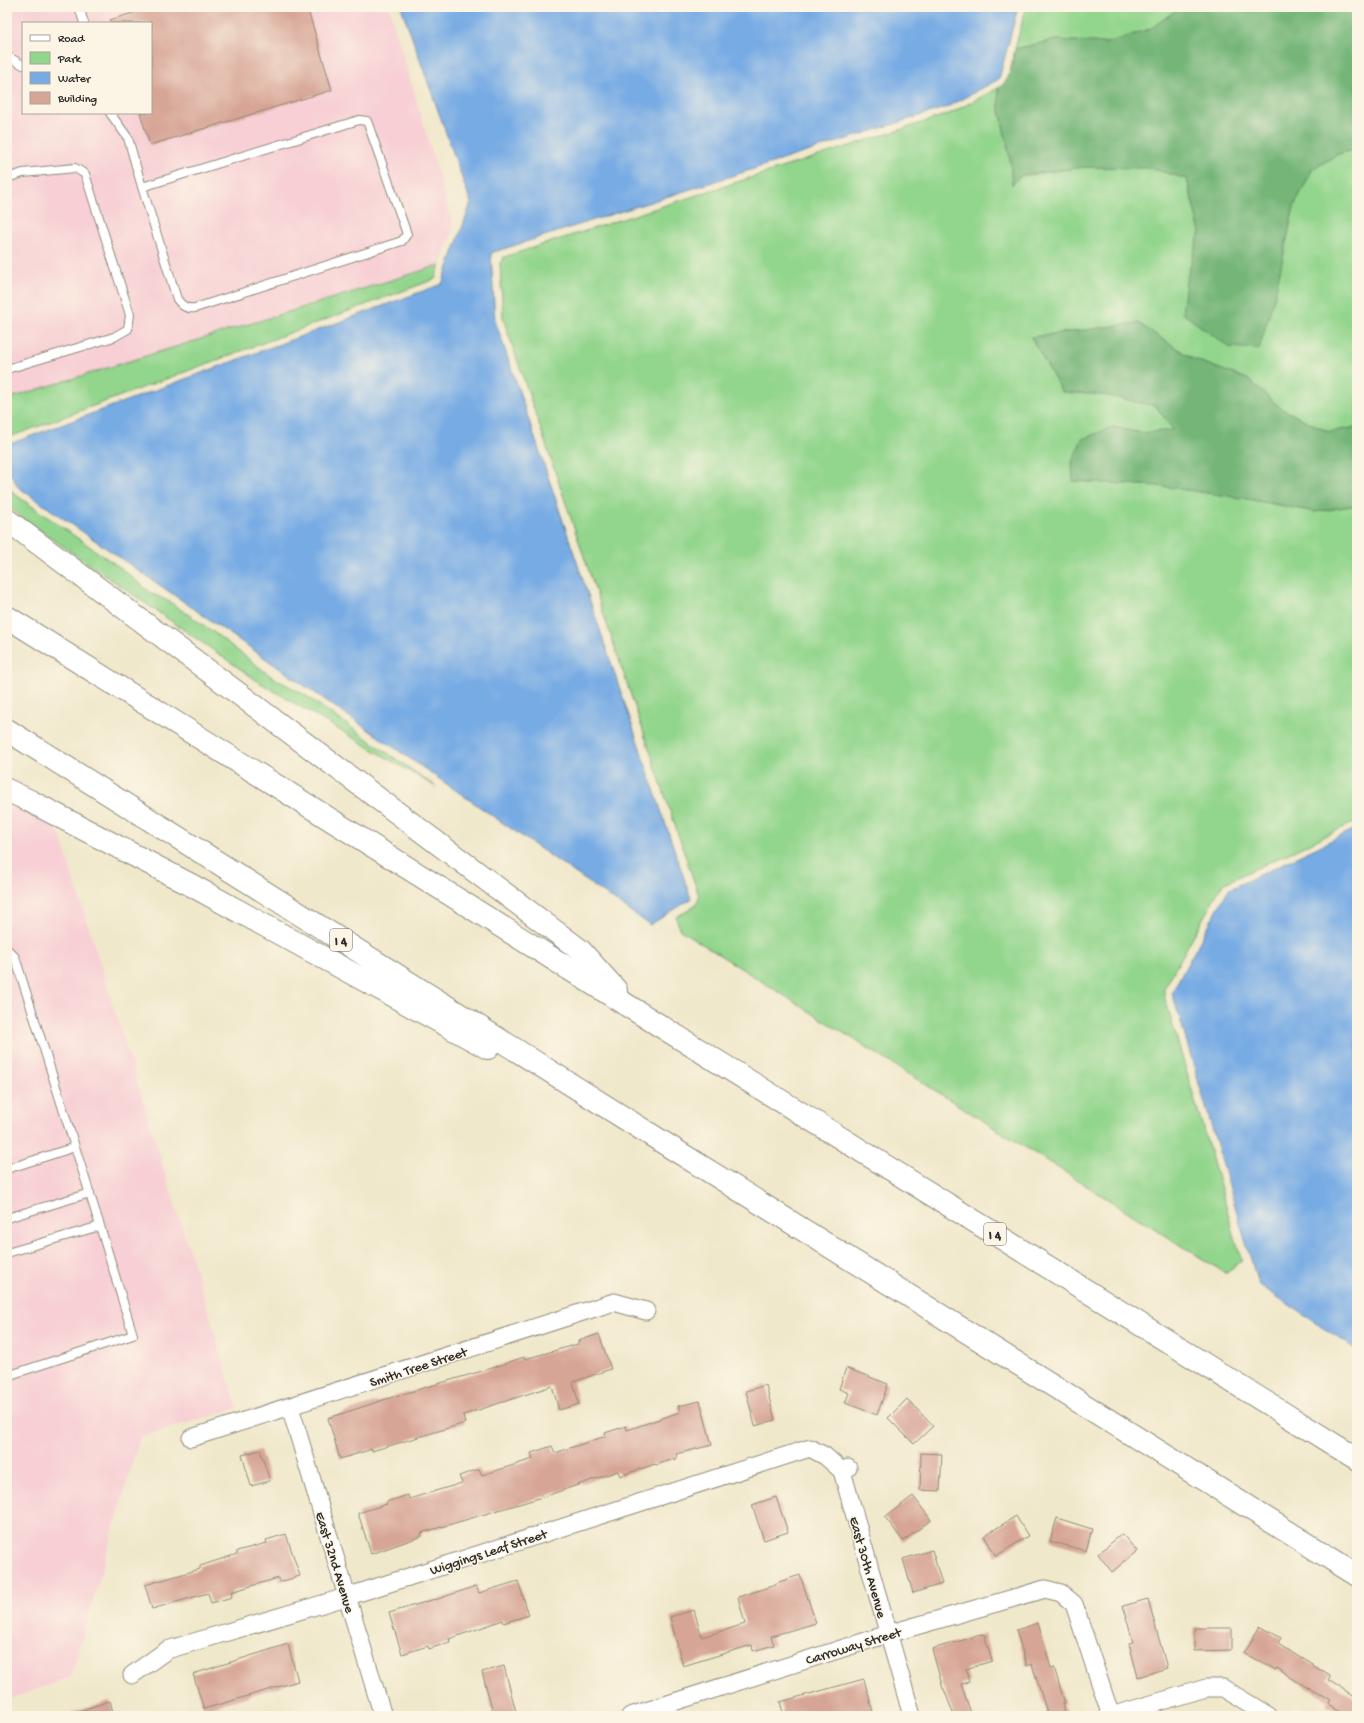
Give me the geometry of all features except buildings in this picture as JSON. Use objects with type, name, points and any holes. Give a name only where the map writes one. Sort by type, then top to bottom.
[{"type":"highway","points":[[7,520],[580,950],[633,1009]]},
{"type":"highway","name":"I 4","points":[[7,617],[633,1009],[1357,1459]]},
{"type":"highway","name":"I 4","points":[[7,730],[675,1150],[1357,1575]]},
{"type":"highway","points":[[7,790],[191,884],[389,995],[675,1150]]},
{"type":"street","name":"Smith Tree Street","points":[[191,1438],[614,1302],[646,1311]]},
{"type":"street","name":"East 32nd Avenue","points":[[290,1407],[383,1716]]},
{"type":"street","name":"Wiggings Leaf Street","points":[[132,1674],[167,1650],[346,1597],[810,1448],[825,1456],[845,1470]]},
{"type":"street","name":"East 30th Avenue","points":[[845,1470],[888,1634],[912,1716]]},
{"type":"street","name":"Carroway Street","points":[[630,1716],[888,1634],[1045,1589],[1061,1592],[1074,1604],[1111,1716]]},
{"type":"street","points":[[1111,1716],[1206,1688],[1223,1688],[1269,1716]]},
{"type":"lane","points":[[79,7],[84,22]]},
{"type":"lane","points":[[7,56],[22,64]]},
{"type":"lane","points":[[111,114],[128,138],[142,187],[177,299],[187,309],[195,308],[402,241],[407,234],[367,121],[359,120],[142,187]]},
{"type":"lane","points":[[7,178],[23,174],[75,168],[85,174],[130,315],[128,330],[114,337],[7,369]]},
{"type":"lane","points":[[7,949],[15,956],[76,1147],[133,1335],[7,1376]]},
{"type":"lane","points":[[7,1169],[76,1147]]},
{"type":"lane","points":[[7,1218],[90,1193]]},
{"type":"lane","points":[[7,1253],[100,1226]]},
{"type":"shaded area","points":[[7,7],[389,7],[454,227],[440,265],[7,399],[7,59],[14,55],[7,43]]},
{"type":"shaded area","points":[[7,804],[37,816],[58,829],[209,1313],[237,1408],[140,1437],[71,1677],[7,1700]]},
{"type":"green space","points":[[1026,7],[1181,7],[1150,29],[1107,43],[1055,40],[1015,49]]},
{"type":"green space","points":[[1181,7],[1357,7],[1357,148],[1336,155],[1312,170],[1294,206],[1275,295],[1259,349],[1229,347],[1182,313],[1186,281],[1200,232],[1187,179],[1150,168],[1084,167],[1021,175],[1012,185],[1010,158],[999,106],[998,88],[1006,81],[1012,65],[1015,49],[1055,40],[1107,43],[1150,29]]},
{"type":"green space","points":[[998,88],[999,106],[1010,158],[1012,185],[1021,176],[1084,167],[1151,168],[1187,179],[1200,232],[1186,281],[1284,254],[1294,206],[1312,170],[1336,155],[1357,148],[1357,427],[1329,432],[1282,409],[1247,379],[1193,359],[1138,323],[1031,337],[1062,392],[1103,395],[1156,406],[1174,431],[1141,433],[1113,427],[1073,481],[1160,486],[1248,499],[1315,512],[1357,505],[1357,821],[1221,886],[1164,989],[1164,995],[1242,1261],[1225,1273],[680,930],[676,917],[694,906],[699,896],[503,318],[500,263],[504,257],[949,114]]},
{"type":"green space","points":[[440,265],[435,279],[7,438],[7,399]]},
{"type":"green space","points":[[1138,323],[1193,359],[1247,379],[1282,409],[1329,432],[1357,427],[1357,505],[1315,512],[1248,499],[1160,486],[1073,481],[1072,462],[1082,439],[1113,427],[1141,433],[1173,430],[1156,406],[1103,395],[1062,392],[1031,337]]},
{"type":"green space","points":[[7,483],[13,493],[122,569],[151,593],[170,602],[212,631],[272,677],[302,693],[436,787],[262,684],[25,520],[7,506]]},
{"type":"water","points":[[401,7],[1018,7],[999,79],[947,107],[491,253],[495,320],[691,899],[650,925],[18,487],[7,467],[7,445],[442,284],[471,203]]},
{"type":"water","points":[[1357,828],[1357,1350],[1258,1284],[1172,992],[1228,890]]}]
